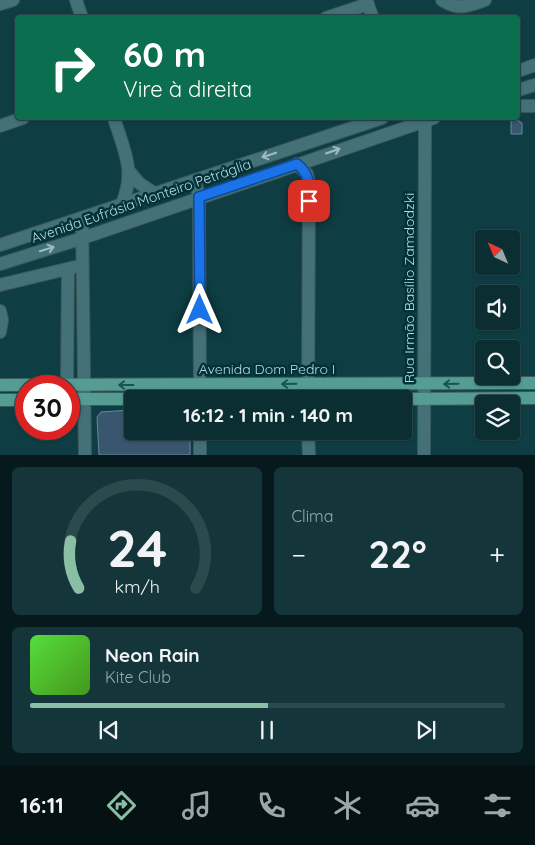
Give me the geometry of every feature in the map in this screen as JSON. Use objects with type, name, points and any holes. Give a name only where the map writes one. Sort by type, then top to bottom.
[{"type":"main road","name":"Avenida Dom Pedro I","points":[[80,385],[535,383]]},
{"type":"main road","name":"Avenida Dom Pedro I","points":[[0,385],[15,385]]},
{"type":"main road","points":[[412,399],[535,398]]},
{"type":"main road","points":[[80,399],[124,399]]},
{"type":"main road","points":[[0,400],[15,400]]},
{"type":"street","points":[[0,4],[13,0]]},
{"type":"street","points":[[76,0],[81,15]]},
{"type":"street","points":[[442,0],[452,6],[466,7],[485,0]]},
{"type":"street","points":[[334,15],[367,2],[372,15]]},
{"type":"street","points":[[520,70],[533,66],[535,83],[520,89]]},
{"type":"street","points":[[520,106],[535,106]]},
{"type":"street","points":[[0,126],[17,120]]},
{"type":"street","points":[[115,120],[129,171],[129,181],[122,204]]},
{"type":"street","name":"Avenida Eufrásia Monteiro Petráglia","points":[[0,245],[376,120]]},
{"type":"street","name":"Avenida Eufrásia Monteiro Petráglia","points":[[0,264],[83,238],[426,120]]},
{"type":"street","name":"Rua Irmão Basílio Zamdodzki","points":[[424,455],[423,399],[429,120]]},
{"type":"street","points":[[297,164],[307,174],[309,183],[308,390]]},
{"type":"street","points":[[129,171],[154,194]]},
{"type":"street","points":[[195,179],[199,197],[200,390]]},
{"type":"street","points":[[82,218],[85,455]]},
{"type":"street","points":[[0,285],[83,266]]},
{"type":"street","points":[[67,375],[68,269]]},
{"type":"street","points":[[0,311],[2,320],[0,332]]},
{"type":"street","points":[[200,440],[200,455]]},
{"type":"street","points":[[308,440],[309,455]]},
{"type":"building","points":[[511,120],[517,120],[522,123],[522,134],[511,134]]},
{"type":"building","points":[[124,411],[124,440],[190,440],[190,455],[99,455],[97,417],[101,412]]},
{"type":"route","points":[[200,310],[199,197],[297,164],[307,174],[309,201]]}]
